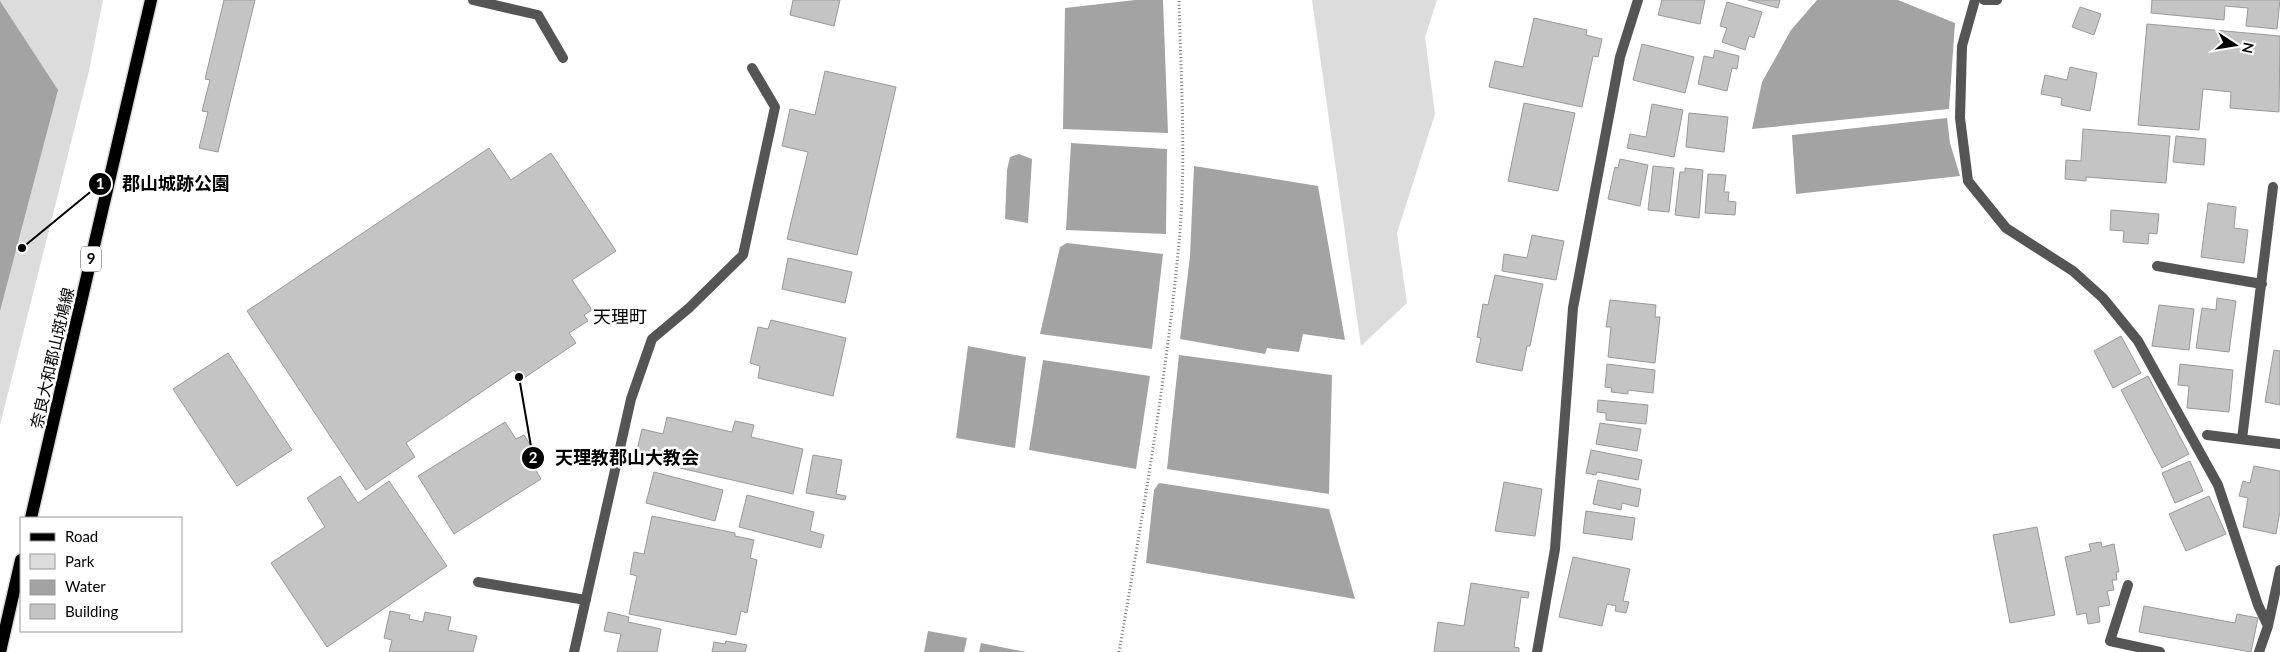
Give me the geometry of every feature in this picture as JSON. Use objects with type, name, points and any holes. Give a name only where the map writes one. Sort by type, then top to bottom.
[{"type":"main road","name":"奈良大和郡山斑鳩線","points":[[31,517],[151,0]]},
{"type":"main road","points":[[0,652],[20,564]]},
{"type":"street","points":[[473,0],[538,15],[563,58]]},
{"type":"street","points":[[1537,652],[1555,550],[1573,308],[1620,57],[1638,0]]},
{"type":"street","points":[[1975,0],[1962,55],[1960,118],[1968,181],[2006,228],[2073,271],[2103,298],[2138,341],[2218,485],[2258,605],[2268,626]]},
{"type":"street","points":[[1984,0],[1997,0]]},
{"type":"street","points":[[574,652],[631,399],[652,339],[689,308],[743,256],[775,107],[752,68]]},
{"type":"street","points":[[2242,440],[2273,186]]},
{"type":"street","points":[[2158,266],[2262,284]]},
{"type":"street","points":[[2207,436],[2280,444]]},
{"type":"street","points":[[2260,652],[2268,626],[2280,570]]},
{"type":"street","points":[[478,582],[586,600]]},
{"type":"street","points":[[2128,585],[2110,641],[2160,652]]},
{"type":"path","points":[[1119,652],[1150,475],[1178,252],[1184,156],[1179,0]]},
{"type":"green space","points":[[0,0],[103,0],[89,71],[0,425]]},
{"type":"green space","points":[[1312,0],[1437,0],[1425,37],[1435,114],[1397,233],[1407,303],[1361,346]]},
{"type":"water","points":[[1135,0],[1163,0],[1168,133],[1063,129],[1065,8]]},
{"type":"water","points":[[1817,0],[1898,0],[1955,23],[1949,109],[1752,129],[1762,82],[1791,30]]},
{"type":"water","points":[[0,1],[58,90],[0,311]]},
{"type":"water","points":[[1947,118],[1950,143],[1960,176],[1796,194],[1792,135]]},
{"type":"water","points":[[1071,143],[1167,149],[1166,234],[1066,230]]},
{"type":"water","points":[[1019,154],[1032,159],[1028,223],[1005,219],[1007,170],[1010,157]]},
{"type":"water","points":[[1194,166],[1318,186],[1345,340],[1303,334],[1299,352],[1267,348],[1265,354],[1180,339],[1190,256]]},
{"type":"water","points":[[1067,243],[1163,254],[1152,349],[1040,334],[1060,247]]},
{"type":"water","points":[[968,346],[1026,357],[1015,448],[956,438]]},
{"type":"water","points":[[1179,355],[1332,375],[1329,494],[1167,469]]},
{"type":"water","points":[[1043,360],[1150,376],[1136,469],[1029,450]]},
{"type":"water","points":[[1159,483],[1329,509],[1355,599],[1146,563],[1154,490]]},
{"type":"water","points":[[928,631],[967,638],[964,652],[924,652]]},
{"type":"water","points":[[981,643],[1026,652],[979,652]]},
{"type":"building","points":[[224,0],[255,0],[218,152],[199,148],[208,112],[202,111],[210,80],[205,79]]},
{"type":"building","points":[[793,0],[840,0],[834,26],[790,15]]},
{"type":"building","points":[[1662,0],[1705,0],[1700,24],[1658,15]]},
{"type":"building","points":[[1748,0],[1780,0],[1778,8]]},
{"type":"building","points":[[2152,0],[2280,0],[2277,29],[2246,26],[2248,8],[2225,6],[2224,20],[2151,13]]},
{"type":"building","points":[[1727,2],[1762,12],[1754,38],[1749,36],[1745,50],[1722,42],[1727,28],[1720,26]]},
{"type":"building","points":[[2080,7],[2101,14],[2094,35],[2072,27]]},
{"type":"building","points":[[1534,18],[1587,30],[1586,35],[1602,39],[1598,57],[1593,56],[1582,107],[1489,87],[1495,61],[1523,67]]},
{"type":"building","points":[[2147,24],[2280,36],[2279,112],[2230,108],[2231,92],[2203,89],[2199,130],[2138,125]]},
{"type":"building","points":[[1642,44],[1694,57],[1685,93],[1633,80]]},
{"type":"building","points":[[1715,50],[1739,56],[1737,69],[1732,68],[1727,91],[1698,84],[1704,56],[1713,58]]},
{"type":"building","points":[[2070,67],[2097,73],[2090,111],[2061,105],[2062,98],[2041,94],[2045,75],[2067,80]]},
{"type":"building","points":[[825,71],[896,87],[857,255],[787,239],[808,152],[782,146],[790,109],[815,115]]},
{"type":"building","points":[[1524,103],[1575,113],[1558,191],[1508,181]]},
{"type":"building","points":[[1652,104],[1683,110],[1674,157],[1627,148],[1630,134],[1646,137]]},
{"type":"building","points":[[1689,113],[1728,117],[1724,152],[1686,147]]},
{"type":"building","points":[[2083,129],[2170,136],[2166,183],[2086,177],[2086,181],[2065,179],[2066,160],[2081,161]]},
{"type":"building","points":[[2176,136],[2206,139],[2204,165],[2173,162]]},
{"type":"building","points":[[489,148],[511,180],[551,153],[616,251],[572,280],[592,310],[584,315],[588,321],[569,333],[576,343],[521,380],[514,370],[406,443],[415,457],[366,490],[247,311]]},
{"type":"building","points":[[1620,159],[1648,165],[1640,206],[1608,199],[1615,167],[1618,168]]},
{"type":"building","points":[[1653,166],[1674,168],[1669,212],[1648,210]]},
{"type":"building","points":[[1685,168],[1703,170],[1699,218],[1675,215],[1680,172],[1685,172]]},
{"type":"building","points":[[1708,174],[1726,175],[1724,192],[1729,192],[1728,201],[1736,202],[1735,215],[1705,213]]},
{"type":"building","points":[[2208,203],[2236,207],[2234,228],[2248,230],[2244,263],[2201,257]]},
{"type":"building","points":[[2111,210],[2159,214],[2157,234],[2149,233],[2148,244],[2123,242],[2124,231],[2110,230]]},
{"type":"building","points":[[1532,235],[1564,241],[1556,280],[1502,271],[1504,254],[1527,258]]},
{"type":"building","points":[[788,258],[852,272],[845,303],[782,289]]},
{"type":"building","points":[[1495,275],[1543,284],[1530,346],[1527,346],[1522,371],[1476,362],[1481,338],[1477,337],[1483,304],[1488,305]]},
{"type":"building","points":[[2217,298],[2236,301],[2229,352],[2196,348],[2202,308],[2216,310]]},
{"type":"building","points":[[1610,300],[1656,305],[1655,317],[1660,317],[1655,363],[1608,357],[1611,327],[1606,327]]},
{"type":"building","points":[[2159,305],[2194,309],[2189,350],[2152,346]]},
{"type":"building","points":[[771,320],[846,338],[833,396],[758,378],[760,366],[750,363],[758,327],[768,329]]},
{"type":"building","points":[[2121,336],[2141,373],[2113,388],[2094,351]]},
{"type":"building","points":[[2274,350],[2280,351],[2280,405],[2265,402]]},
{"type":"building","points":[[228,353],[292,450],[237,486],[173,389]]},
{"type":"building","points":[[1607,364],[1655,370],[1653,393],[1628,390],[1628,394],[1611,392],[1612,388],[1605,387]]},
{"type":"building","points":[[2180,364],[2233,370],[2229,412],[2187,408],[2189,386],[2178,385]]},
{"type":"building","points":[[2148,376],[2189,454],[2162,468],[2121,390]]},
{"type":"building","points":[[1598,400],[1648,405],[1646,424],[1606,420],[1606,413],[1597,412]]},
{"type":"building","points":[[667,417],[732,432],[735,421],[754,425],[751,437],[803,449],[793,494],[658,463],[659,455],[637,450],[642,429],[663,434]]},
{"type":"building","points":[[505,422],[516,439],[524,435],[539,458],[531,462],[541,479],[454,534],[418,476]]},
{"type":"building","points":[[1600,423],[1641,429],[1637,451],[1596,444]]},
{"type":"building","points":[[1591,450],[1642,460],[1638,480],[1597,472],[1596,475],[1586,473]]},
{"type":"building","points":[[813,455],[842,460],[836,494],[846,496],[845,500],[806,493]]},
{"type":"building","points":[[2190,461],[2203,491],[2175,503],[2162,473]]},
{"type":"building","points":[[2254,466],[2280,471],[2280,511],[2276,534],[2243,527],[2248,498],[2239,496],[2243,481],[2250,483]]},
{"type":"building","points":[[654,472],[723,490],[715,521],[646,503]]},
{"type":"building","points":[[340,476],[358,503],[389,481],[447,566],[327,647],[271,563],[325,527],[307,498]]},
{"type":"building","points":[[1598,480],[1641,489],[1638,507],[1622,503],[1621,510],[1593,504]]},
{"type":"building","points":[[1504,482],[1542,489],[1535,536],[1495,531]]},
{"type":"building","points":[[747,495],[814,512],[810,531],[824,535],[821,548],[739,527]]},
{"type":"building","points":[[2209,496],[2226,534],[2186,551],[2169,514]]},
{"type":"building","points":[[1586,511],[1635,518],[1632,540],[1583,533]]},
{"type":"building","points":[[652,516],[735,533],[735,536],[754,540],[750,558],[757,560],[747,613],[741,611],[736,635],[629,614],[637,576],[630,574],[634,552],[644,554]]},
{"type":"building","points":[[2037,527],[2055,615],[2010,623],[1993,535]]},
{"type":"building","points":[[2101,542],[2102,547],[2114,544],[2119,572],[2116,572],[2117,580],[2112,580],[2114,590],[2107,591],[2110,605],[2098,607],[2100,622],[2088,624],[2086,613],[2077,615],[2065,557],[2091,551],[2089,544]]},
{"type":"building","points":[[1573,557],[1630,569],[1623,601],[1629,602],[1626,613],[1615,611],[1616,606],[1607,604],[1602,626],[1559,617]]},
{"type":"building","points":[[1471,583],[1529,592],[1528,598],[1521,597],[1514,647],[1519,648],[1519,652],[1434,652],[1438,622],[1464,626]]},
{"type":"building","points":[[2144,606],[2235,623],[2237,614],[2258,618],[2251,652],[2139,632]]},
{"type":"building","points":[[390,611],[410,615],[409,619],[423,622],[425,612],[451,617],[448,630],[477,636],[473,652],[389,652],[392,640],[384,638]]},
{"type":"building","points":[[608,612],[629,617],[628,622],[661,629],[657,652],[617,652],[621,634],[604,631]]},
{"type":"building","points":[[726,641],[747,645],[745,652],[712,652],[714,642],[725,644]]},
{"type":"place","name":"郡山城跡公園","points":[[22,248]]},
{"type":"place","name":"天理教郡山大教会","points":[[519,377]]},
{"type":"district","name":"天理町","points":[[620,317]]}]
